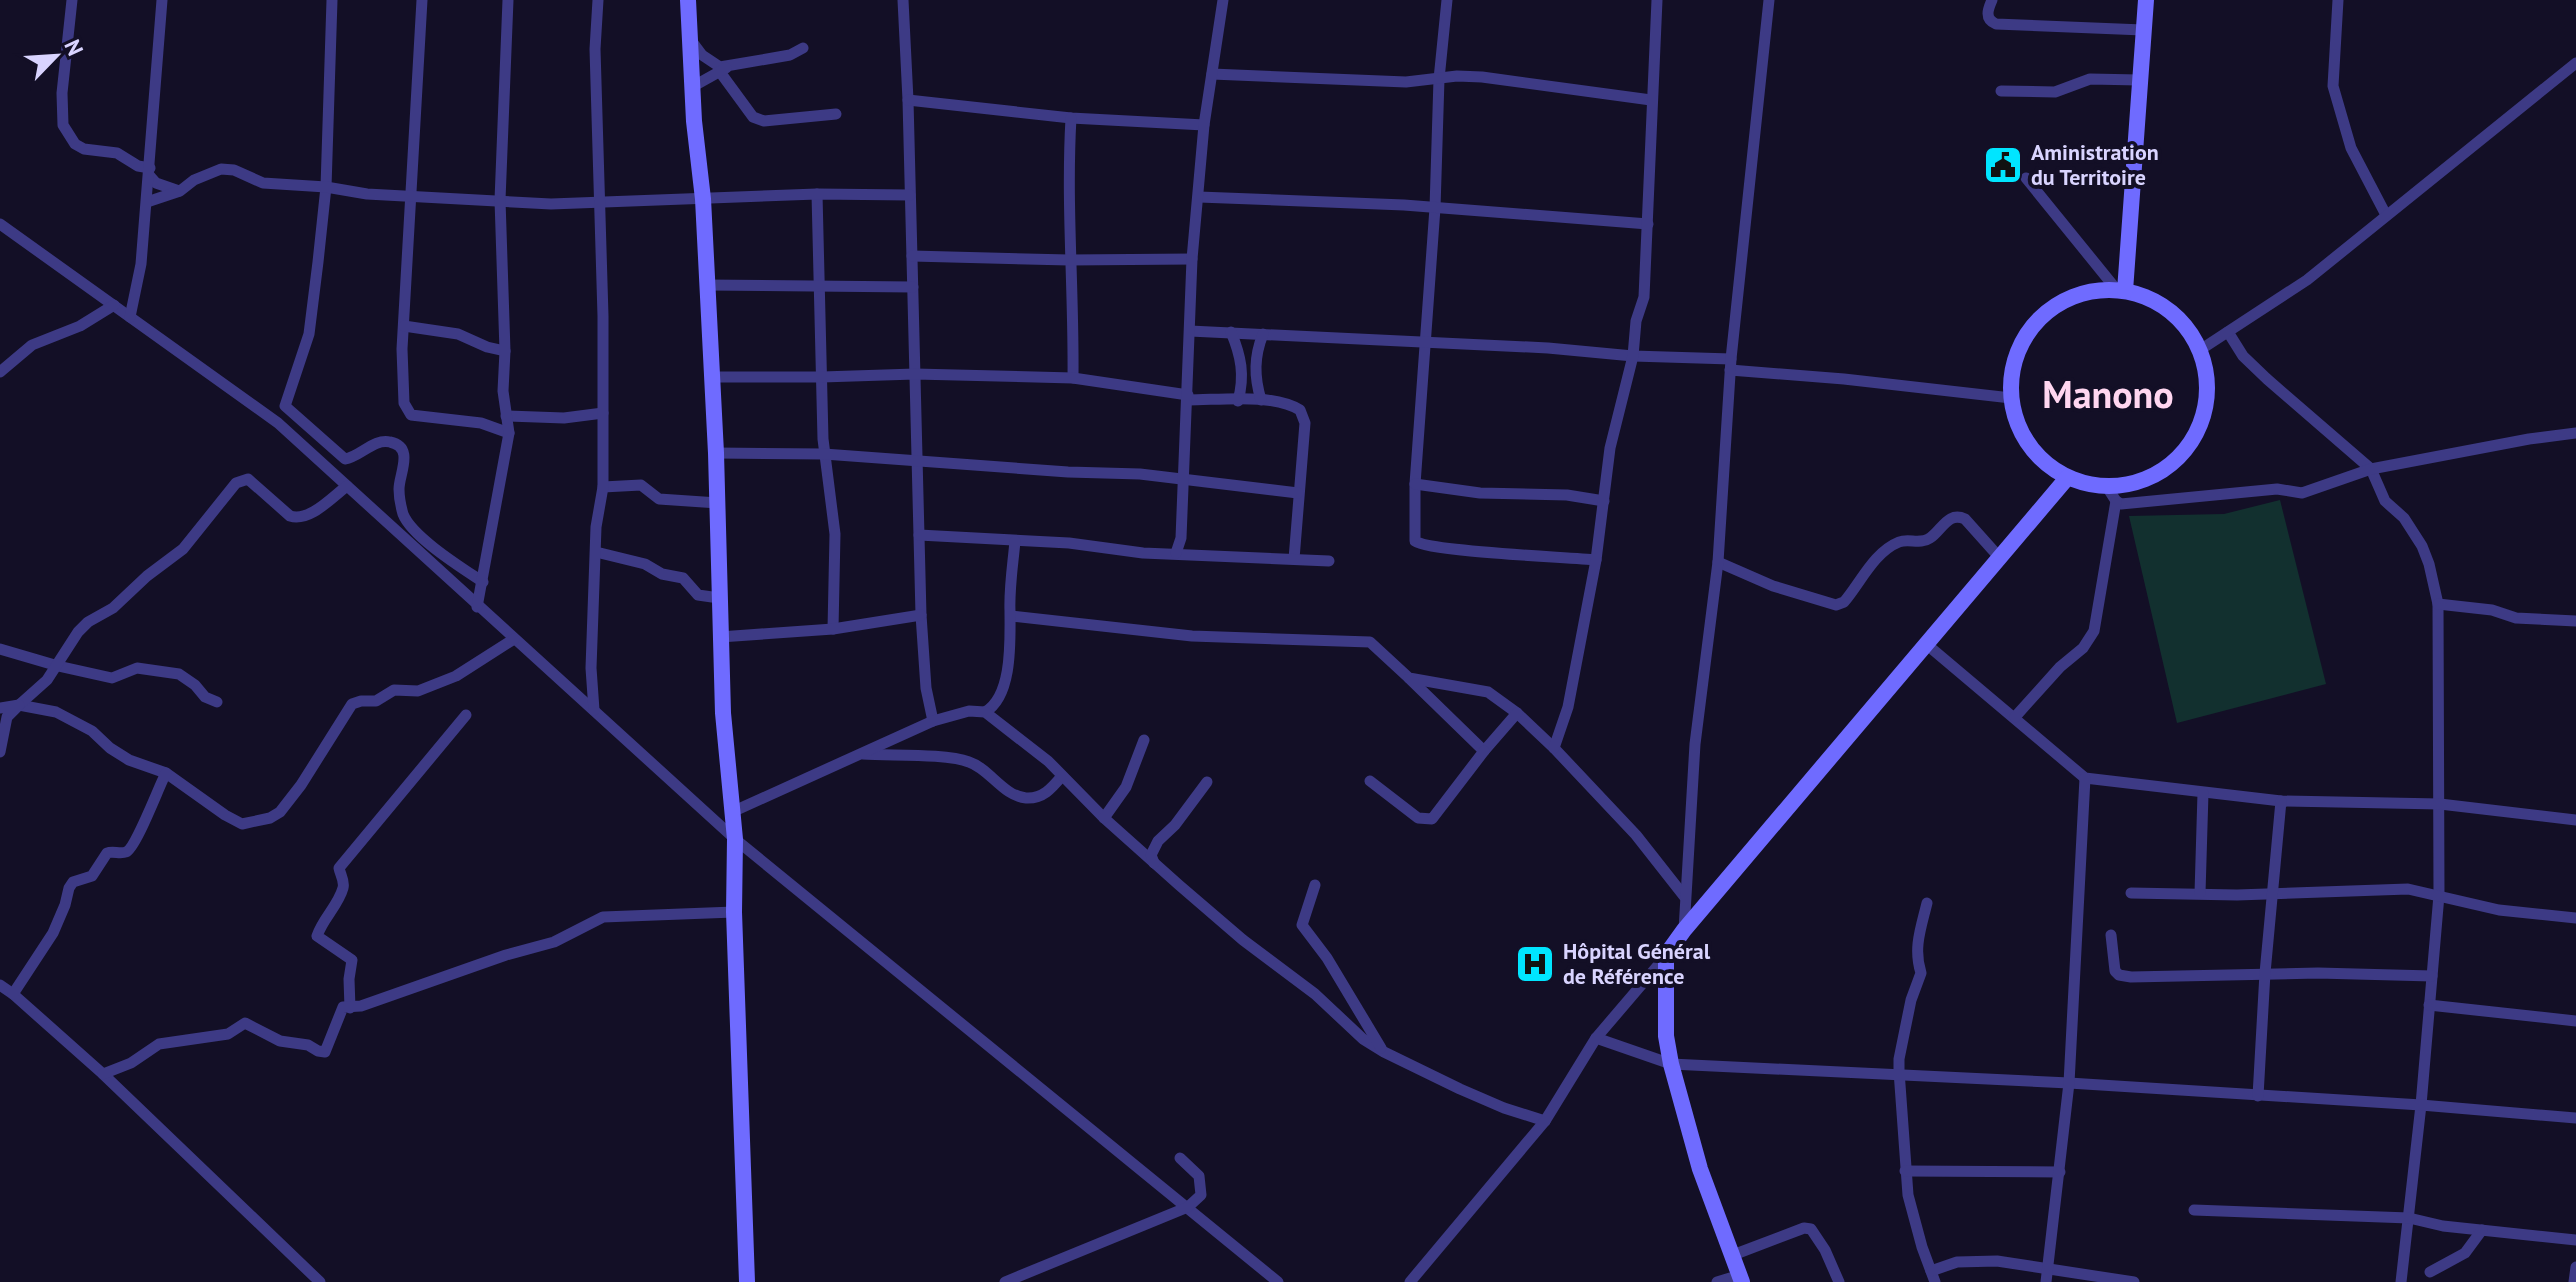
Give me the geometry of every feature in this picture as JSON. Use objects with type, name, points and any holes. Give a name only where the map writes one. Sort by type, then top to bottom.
[{"type":"street","points":[[72,0],[62,93],[63,125],[75,144],[84,149],[117,153],[150,172],[156,183],[180,191]]},
{"type":"street","points":[[130,317],[141,264],[162,0]]},
{"type":"street","points":[[278,423],[309,334],[326,187],[332,0]]},
{"type":"street","points":[[422,0],[410,196],[403,398],[408,412],[422,417],[481,423],[509,433]]},
{"type":"street","points":[[477,607],[509,433],[503,391],[505,351],[500,200],[508,0]]},
{"type":"street","points":[[594,710],[591,668],[596,527],[603,487],[595,49],[598,0]]},
{"type":"street","points":[[688,0],[692,87],[703,199],[716,453],[723,713],[735,839],[734,912],[747,1282]]},
{"type":"street","points":[[903,0],[921,615],[926,688],[933,721]]},
{"type":"street","points":[[1176,553],[1181,538],[1192,259],[1204,125],[1223,0]]},
{"type":"street","points":[[1447,0],[1439,79],[1435,208],[1415,484],[1415,538],[1420,545],[1596,560]]},
{"type":"street","points":[[1554,748],[1568,707],[1596,560],[1610,448],[1633,356],[1636,321],[1644,297],[1657,0]]},
{"type":"street","points":[[1684,930],[1695,744],[1718,562],[1730,364],[1769,0]]},
{"type":"street","points":[[1992,0],[1987,13],[1996,24],[2143,30]]},
{"type":"street","points":[[2120,290],[2146,0]]},
{"type":"street","points":[[2338,0],[2333,86],[2351,148],[2386,215]]},
{"type":"street","points":[[689,39],[713,64],[725,69],[753,117],[764,121],[836,114]]},
{"type":"street","points":[[692,87],[725,69],[796,53],[803,48]]},
{"type":"street","points":[[2200,350],[2307,280],[2576,63]]},
{"type":"street","points":[[1212,74],[1369,82],[1482,77],[1651,100]]},
{"type":"street","points":[[2001,91],[2055,92],[2090,79],[2139,80]]},
{"type":"street","points":[[908,100],[1071,118],[1204,125]]},
{"type":"street","points":[[1071,118],[1068,183],[1069,260],[1074,306],[1073,378]]},
{"type":"street","points":[[147,202],[180,191],[194,180],[221,169],[234,170],[263,183],[326,187],[367,194],[551,204],[817,194],[910,195]]},
{"type":"street","points":[[2026,178],[2120,290]]},
{"type":"street","points":[[817,194],[824,454],[835,534],[833,629]]},
{"type":"street","points":[[1199,197],[1435,208],[1648,224]]},
{"type":"street","points":[[0,224],[278,423],[735,839],[1278,1282]]},
{"type":"street","points":[[912,256],[1192,259]]},
{"type":"street","points":[[707,285],[913,287]]},
{"type":"street","points":[[2111,494],[2168,468],[2191,444],[2204,415],[2208,382],[2200,350],[2182,322],[2156,301],[2120,290],[2082,293],[2051,308],[2027,333],[2014,364],[2011,398],[2020,430],[2040,458],[2067,478],[2111,494],[2121,504],[2277,489],[2302,493],[2371,469],[2576,433]]},
{"type":"street","points":[[0,372],[32,345],[80,326],[114,305]]},
{"type":"street","points":[[404,326],[458,334],[505,351]]},
{"type":"street","points":[[1190,331],[1548,348],[1730,364],[2011,398]]},
{"type":"street","points":[[1231,332],[1241,358],[1242,385],[1238,401]]},
{"type":"street","points":[[2228,332],[2243,356],[2267,379],[2371,469],[2385,501],[2404,518],[2422,546],[2438,604],[2439,895],[2421,1105],[2401,1282]]},
{"type":"street","points":[[1261,400],[1256,382],[1255,355],[1263,334]]},
{"type":"street","points":[[712,377],[915,374],[1073,378],[1188,397],[1261,400],[1289,405],[1300,410],[1305,423],[1294,559]]},
{"type":"street","points":[[285,406],[345,459],[380,442],[388,441],[401,449],[405,458],[399,489],[404,515],[410,525],[442,554],[483,582]]},
{"type":"street","points":[[506,416],[564,418],[603,413]]},
{"type":"street","points":[[716,453],[824,454],[1068,472],[1140,474],[1298,493]]},
{"type":"street","points":[[1410,1282],[1545,1121],[1596,1038],[1684,930],[2067,478]]},
{"type":"street","points":[[0,752],[7,717],[58,666],[78,632],[88,622],[113,608],[147,576],[183,549],[236,483],[248,479],[296,518],[316,509],[347,486]]},
{"type":"street","points":[[1415,484],[1480,493],[1567,495],[1604,501]]},
{"type":"street","points":[[603,487],[641,485],[659,499],[718,503]]},
{"type":"street","points":[[2015,717],[2060,667],[2083,648],[2094,631],[2111,494]]},
{"type":"street","points":[[1718,562],[1773,586],[1836,605],[1844,602],[1884,551],[1902,540],[1921,542],[1930,539],[1953,517],[1965,519],[1999,557]]},
{"type":"street","points":[[919,535],[1069,543],[1143,553],[1329,561]]},
{"type":"street","points":[[985,712],[994,706],[1004,686],[1015,541]]},
{"type":"street","points":[[596,552],[645,564],[662,574],[688,581],[698,595],[719,598]]},
{"type":"street","points":[[2438,604],[2492,610],[2516,618],[2576,621]]},
{"type":"street","points":[[720,637],[833,629],[921,615]]},
{"type":"street","points":[[1011,616],[1192,636],[1370,642],[1484,751]]},
{"type":"street","points":[[0,708],[19,705],[56,712],[92,731],[129,760],[166,773],[242,824],[270,818],[280,812],[301,785],[352,704],[376,701],[394,690],[418,691],[456,676],[514,639]]},
{"type":"street","points":[[1925,643],[2085,778],[2281,801],[2440,804],[2576,820]]},
{"type":"street","points":[[0,649],[112,678],[137,668],[179,674],[205,697],[217,702]]},
{"type":"street","points":[[1409,678],[1488,692],[1517,713],[1636,835],[1684,896]]},
{"type":"street","points":[[732,812],[933,721],[969,711],[985,712],[1013,732],[1104,818],[1243,940],[1315,994],[1363,1039],[1384,1052],[1504,1108],[1545,1121]]},
{"type":"street","points":[[1370,781],[1418,818],[1432,819],[1517,713]]},
{"type":"street","points":[[350,1008],[352,960],[316,935],[342,889],[339,868],[466,715]]},
{"type":"street","points":[[1104,818],[1126,787],[1144,740]]},
{"type":"street","points":[[861,754],[959,759],[983,768],[1003,788],[1024,798],[1048,792],[1062,776]]},
{"type":"street","points":[[13,994],[53,933],[73,882],[92,876],[107,853],[129,850],[148,817],[151,802],[166,773]]},
{"type":"street","points":[[2046,1276],[2069,1083],[2085,778]]},
{"type":"street","points":[[1154,863],[1151,855],[1158,841],[1175,825],[1207,782]]},
{"type":"street","points":[[2200,893],[2203,793]]},
{"type":"street","points":[[2258,1096],[2265,973],[2281,801]]},
{"type":"street","points":[[1315,885],[1302,925],[1327,958],[1384,1052]]},
{"type":"street","points":[[2131,893],[2274,894],[2336,889],[2408,889],[2499,910],[2576,918]]},
{"type":"street","points":[[1927,903],[1916,952],[1921,973],[1911,1000],[1899,1059],[1905,1171],[1915,1224],[1933,1276],[1957,1262],[1997,1261],[2046,1276],[2134,1282]]},
{"type":"street","points":[[103,1074],[131,1063],[159,1044],[228,1034],[245,1023],[280,1041],[308,1045],[325,1052],[341,1009],[519,950],[554,942],[603,917],[734,912]]},
{"type":"street","points":[[2111,935],[2114,966],[2119,975],[2265,973],[2432,976]]},
{"type":"street","points":[[1666,955],[1666,1036],[1671,1064],[1700,1169],[1741,1278],[1717,1282]]},
{"type":"street","points":[[0,985],[103,1074],[320,1282]]},
{"type":"street","points":[[2429,1005],[2576,1021]]},
{"type":"street","points":[[1596,1038],[1671,1064],[2069,1083],[2576,1118]]},
{"type":"street","points":[[1005,1282],[1188,1207],[1201,1195],[1199,1176],[1180,1158]]},
{"type":"street","points":[[1905,1171],[2060,1172]]},
{"type":"street","points":[[2194,1210],[2409,1218],[2443,1226],[2576,1240]]},
{"type":"street","points":[[1733,1255],[1804,1228],[1811,1229],[1825,1250],[1839,1282]]},
{"type":"street","points":[[2430,1272],[2465,1253],[2482,1230]]},
{"type":"street","points":[[2574,1282],[2576,1267]]},
{"type":"green space","points":[[2280,500],[2326,684],[2177,723],[2129,516],[2224,514]]},
{"type":"place","name":"Aministration du Territoire","points":[[2003,165]]},
{"type":"place","name":"Hôpital Général de Référence","points":[[1535,964]]},
{"type":"district","name":"Manono","points":[[2108,395]]}]
